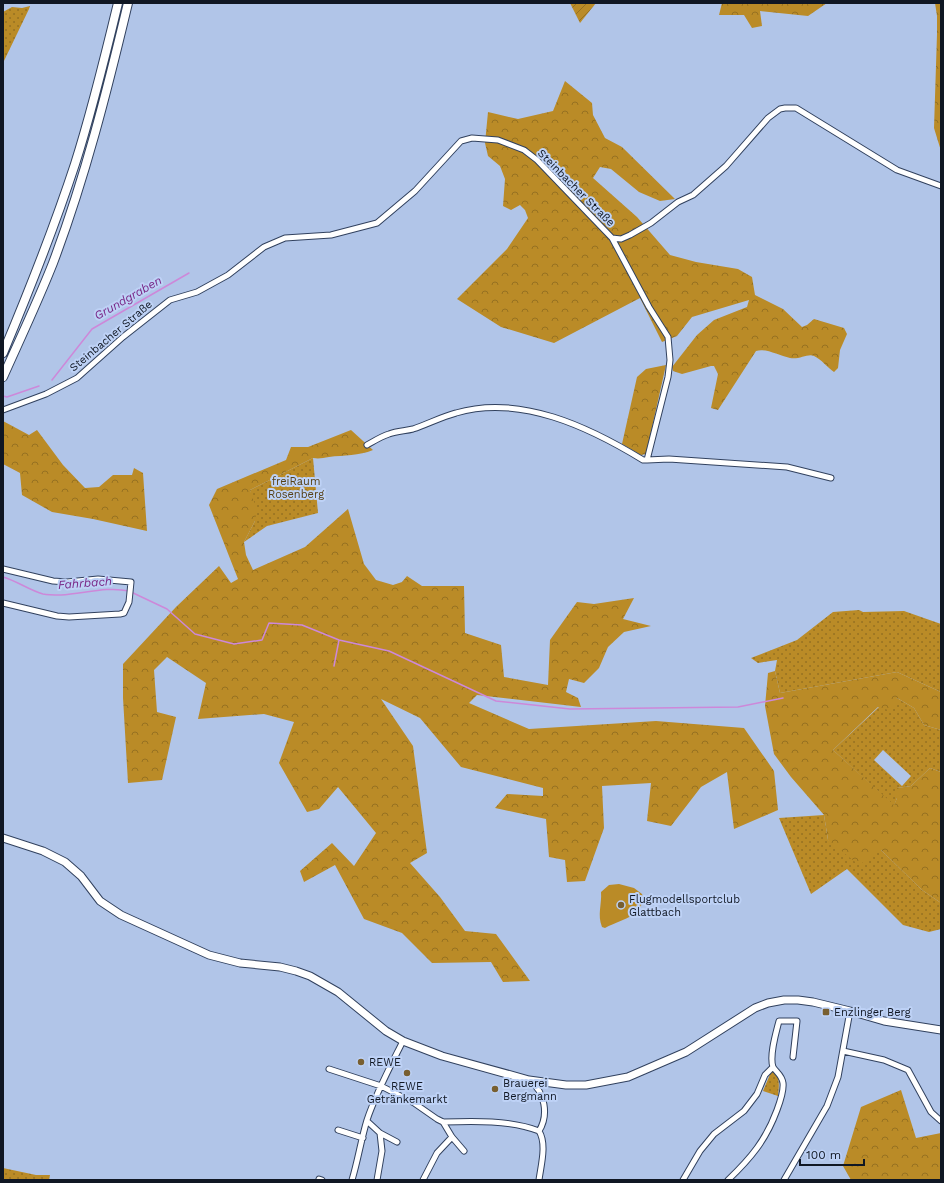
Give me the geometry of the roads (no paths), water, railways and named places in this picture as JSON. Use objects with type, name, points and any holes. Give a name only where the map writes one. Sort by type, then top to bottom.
[{"type":"highway","points":[[3,353],[42,259],[75,163],[97,88],[118,3]]},
{"type":"highway","points":[[3,377],[53,264],[86,166],[107,91],[128,3]]},
{"type":"main road","points":[[3,838],[43,851],[65,862],[81,876],[100,901],[121,915],[209,955],[238,962],[262,964],[296,970],[322,982],[338,992],[386,1031],[403,1041],[442,1056],[530,1080],[566,1085],[586,1085],[628,1077],[686,1052],[755,1008],[776,1002],[798,1000],[813,1002],[884,1021],[941,1030]]},
{"type":"street","name":"Steinbacher Straße","points":[[3,410],[46,394],[77,378],[124,337],[170,300],[197,292],[228,275],[264,247],[285,238],[331,235],[377,223],[415,191],[461,141],[472,138],[498,140],[524,150],[537,160],[612,238],[621,239],[651,223],[678,202],[693,195],[726,166],[768,118],[780,109],[785,108],[796,108],[897,170],[941,186]]},
{"type":"street","points":[[612,238],[648,307],[668,337],[670,360],[668,377],[647,460]]},
{"type":"street","points":[[367,445],[389,434],[412,429],[457,412],[493,406],[531,411],[582,427],[624,448],[643,460],[669,459],[787,467],[831,478]]},
{"type":"street","points":[[3,569],[53,581],[67,582],[98,579],[131,582],[128,608],[124,613],[68,617],[53,615],[3,603]]},
{"type":"street","points":[[784,1180],[827,1106],[838,1077],[850,1011]]},
{"type":"street","points":[[728,1180],[747,1161],[762,1142],[772,1124],[780,1102],[783,1083],[779,1073],[774,1067],[772,1055],[779,1021],[797,1021],[793,1058]]},
{"type":"street","points":[[352,1180],[367,1121],[381,1086],[403,1041]]},
{"type":"street","points":[[843,1051],[884,1060],[908,1070],[931,1112],[941,1121]]},
{"type":"street","points":[[684,1180],[700,1151],[714,1134],[744,1111],[757,1094],[765,1074],[774,1067]]},
{"type":"street","points":[[329,1069],[381,1086],[414,1104],[437,1120],[443,1122],[489,1121],[531,1128],[539,1131],[543,1137],[542,1162],[539,1180]]},
{"type":"street","points":[[530,1080],[538,1088],[543,1102],[545,1115],[543,1124],[539,1131]]},
{"type":"street","points":[[367,1121],[380,1133],[397,1142]]},
{"type":"street","points":[[443,1122],[452,1137],[464,1152]]},
{"type":"street","points":[[338,1130],[362,1138]]},
{"type":"street","points":[[377,1180],[382,1151],[380,1133]]},
{"type":"street","points":[[423,1180],[437,1153],[452,1137]]},
{"type":"waterway","name":"Grundgraben","points":[[52,380],[92,329],[189,273]]},
{"type":"waterway","name":"Grundgraben","points":[[3,396],[7,397],[39,386]]},
{"type":"waterway","name":"Fahrbach","points":[[3,577],[47,595],[61,595],[112,589],[129,591],[167,609],[195,634],[234,644],[262,640],[269,623],[302,625],[339,640],[389,651],[496,701],[570,709],[738,707],[783,698]]},
{"type":"waterway","points":[[334,666],[339,640]]},
{"type":"place","name":"Flugmodellsportclub Glattbach","points":[[621,905]]},
{"type":"place","name":"Enzlinger Berg","points":[[826,1012]]},
{"type":"place","name":"REWE","points":[[361,1062]]},
{"type":"place","name":"REWE Getränkemarkt","points":[[407,1073]]},
{"type":"place","name":"Brauerei Bergmann","points":[[495,1089]]},
{"type":"park label","name":"freiRaum Rosenberg","points":[[296,487]]}]
